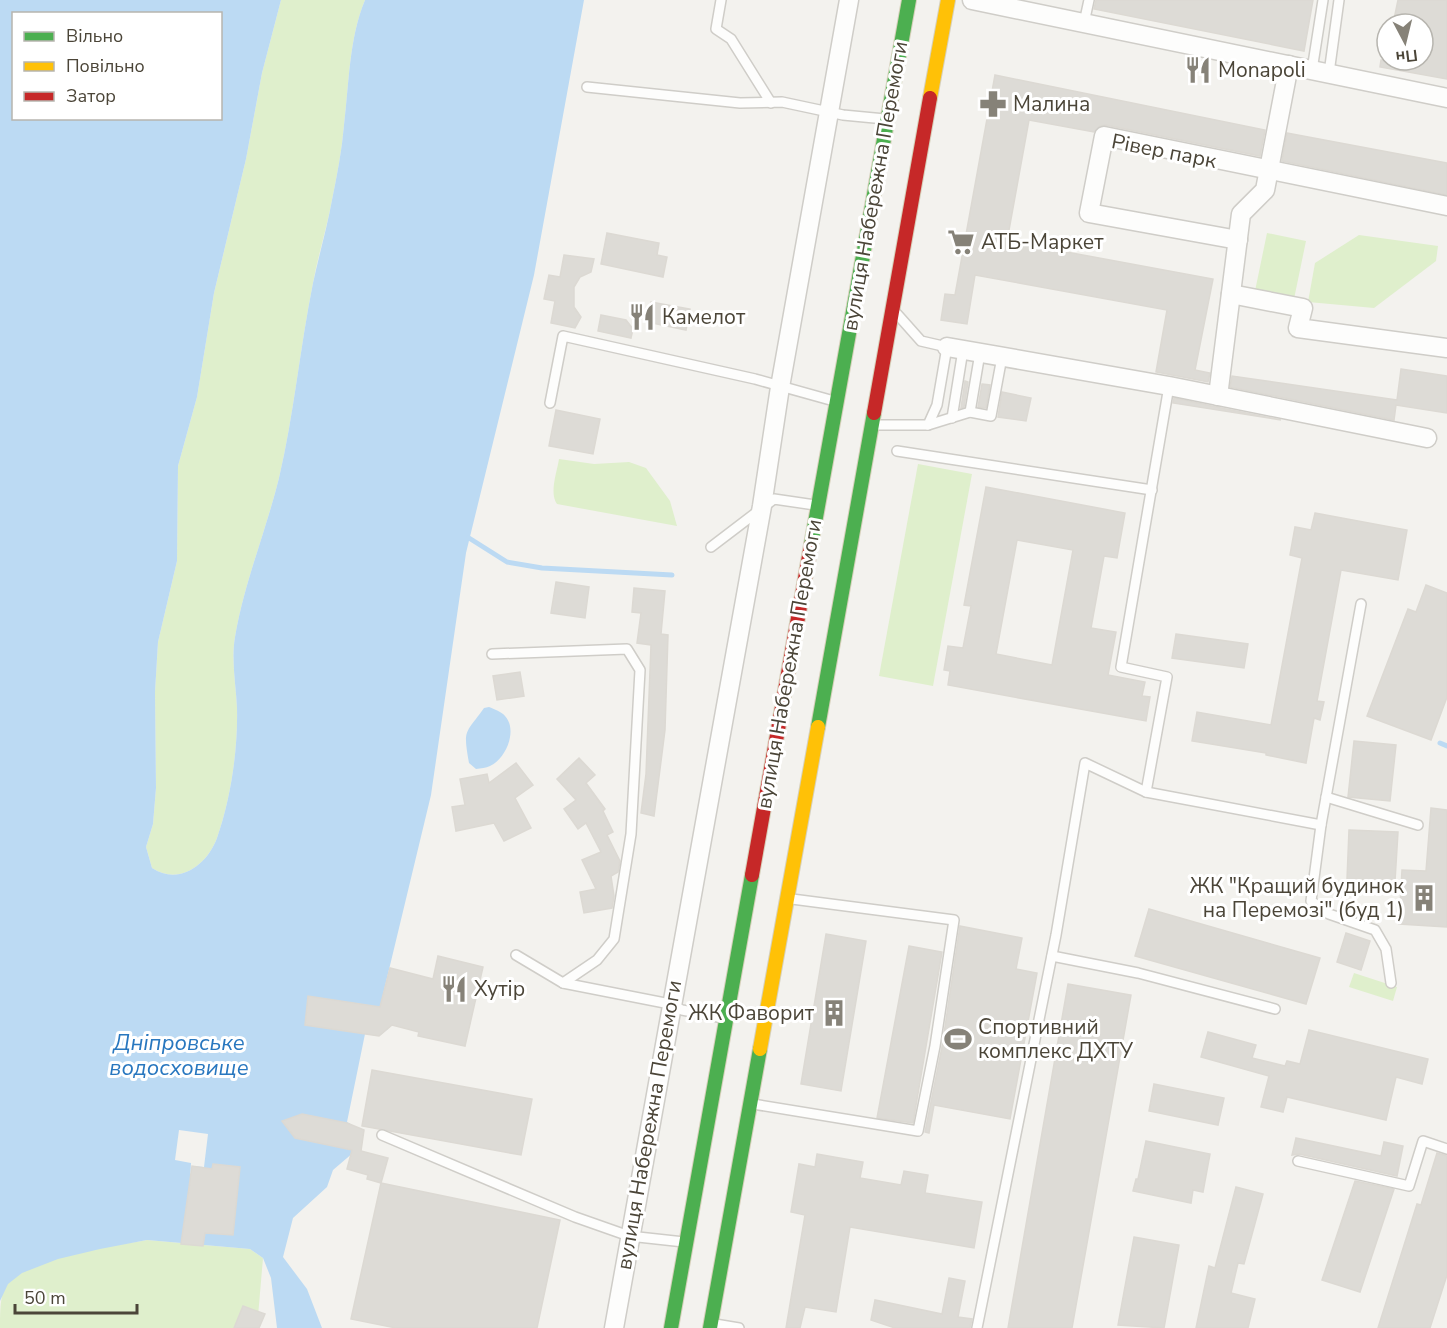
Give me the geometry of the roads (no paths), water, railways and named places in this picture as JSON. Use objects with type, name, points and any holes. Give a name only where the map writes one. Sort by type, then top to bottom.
[{"type":"main road","name":"вулиця Набережна Перемоги","points":[[671,1328],[836,401],[883,201],[887,119],[909,0]]},
{"type":"main road","name":"вулиця Набережна Перемоги","points":[[710,1325],[750,1103],[758,1000],[787,898],[820,660],[872,426],[948,0]]},
{"type":"main road","points":[[883,201],[912,206]]},
{"type":"main road","points":[[791,654],[820,660]]},
{"type":"main road","points":[[730,994],[758,1000]]},
{"type":"street","name":"вулиця Набережна Перемоги","points":[[614,1328],[670,1004],[762,507],[780,387],[849,0]]},
{"type":"street","points":[[972,0],[1447,98]]},
{"type":"street","points":[[1218,396],[1241,214],[1264,190],[1288,65]]},
{"type":"street","name":"Рівер парк","points":[[1238,240],[1089,213],[1104,136],[1447,206]]},
{"type":"street","points":[[1230,299],[1303,308],[1298,328],[1447,348]]},
{"type":"street","points":[[963,350],[1169,386],[1427,438]]},
{"type":"lane","points":[[721,0],[716,29],[731,39],[771,103]]},
{"type":"lane","points":[[1084,23],[1089,0]]},
{"type":"lane","points":[[1321,71],[1323,0]]},
{"type":"lane","points":[[1321,71],[1339,0]]},
{"type":"lane","points":[[587,87],[740,103],[771,103],[887,119]]},
{"type":"lane","points":[[893,309],[921,341],[963,350]]},
{"type":"lane","points":[[550,403],[563,336],[755,379],[836,401]]},
{"type":"lane","points":[[963,350],[970,412]]},
{"type":"lane","points":[[952,418],[963,350]]},
{"type":"lane","points":[[928,424],[963,350]]},
{"type":"lane","points":[[872,426],[902,423],[928,424],[970,412],[991,416],[1002,357]]},
{"type":"lane","points":[[1146,792],[1167,676],[1121,668],[1169,386]]},
{"type":"lane","points":[[897,451],[1152,490]]},
{"type":"lane","points":[[711,547],[774,499],[818,505]]},
{"type":"lane","points":[[1362,604],[1321,825],[1311,901],[1329,914],[1375,930],[1386,949],[1391,982]]},
{"type":"lane","points":[[492,654],[627,649],[640,670],[631,834],[614,939],[597,960],[564,983]]},
{"type":"lane","points":[[977,1328],[1052,956],[1085,763],[1146,792],[1321,825]]},
{"type":"lane","points":[[1326,797],[1418,825]]},
{"type":"lane","points":[[750,1103],[918,1131],[935,1046],[954,920],[787,898]]},
{"type":"lane","points":[[516,955],[564,983],[670,1004],[682,1010],[726,1019]]},
{"type":"lane","points":[[1052,956],[1138,972],[1275,1009]]},
{"type":"lane","points":[[382,1136],[575,1217],[629,1236],[686,1242]]},
{"type":"lane","points":[[1298,1161],[1409,1186],[1423,1141],[1447,1149]]},
{"type":"lane","points":[[710,1325],[739,1328]]},
{"type":"water","name":"Дніпровське водосховище","points":[[0,0],[281,0],[262,73],[246,159],[214,293],[197,397],[178,466],[177,561],[158,642],[155,692],[156,788],[153,824],[146,847],[152,868],[172,875],[191,870],[206,857],[217,838],[226,807],[233,773],[236,740],[237,708],[233,655],[235,637],[284,454],[308,307],[339,162],[353,46],[365,0],[584,0],[534,275],[466,553],[431,795],[380,1007],[390,1018],[388,1029],[379,1036],[365,1034],[347,1122],[356,1127],[361,1146],[333,1170],[327,1187],[293,1218],[283,1257],[307,1289],[322,1328],[277,1328],[271,1278],[263,1258],[250,1249],[147,1240],[58,1259],[22,1273],[8,1284],[0,1301]]},
{"type":"water","points":[[489,707],[505,716],[509,722],[510,736],[505,751],[496,762],[488,767],[476,769],[469,763],[467,732],[484,708]]},
{"type":"waterway","points":[[469,538],[507,562],[542,568],[672,575]]},
{"type":"waterway","points":[[1440,743],[1447,746]]},
{"type":"place","name":"Monapoli","points":[[1198,70]]},
{"type":"place","name":"Малина","points":[[993,104]]},
{"type":"place","name":"АТБ-Маркет","points":[[961,242]]},
{"type":"place","name":"Камелот","points":[[642,317]]},
{"type":"place","name":"ЖК \"Кращий будинок на Перемозі\" (буд 1)","points":[[1424,898]]},
{"type":"place","name":"Хутір","points":[[454,989]]},
{"type":"place","name":"ЖК Фаворит","points":[[834,1013]]},
{"type":"place","name":"Спортивний комплекс ДХТУ","points":[[958,1039]]}]
